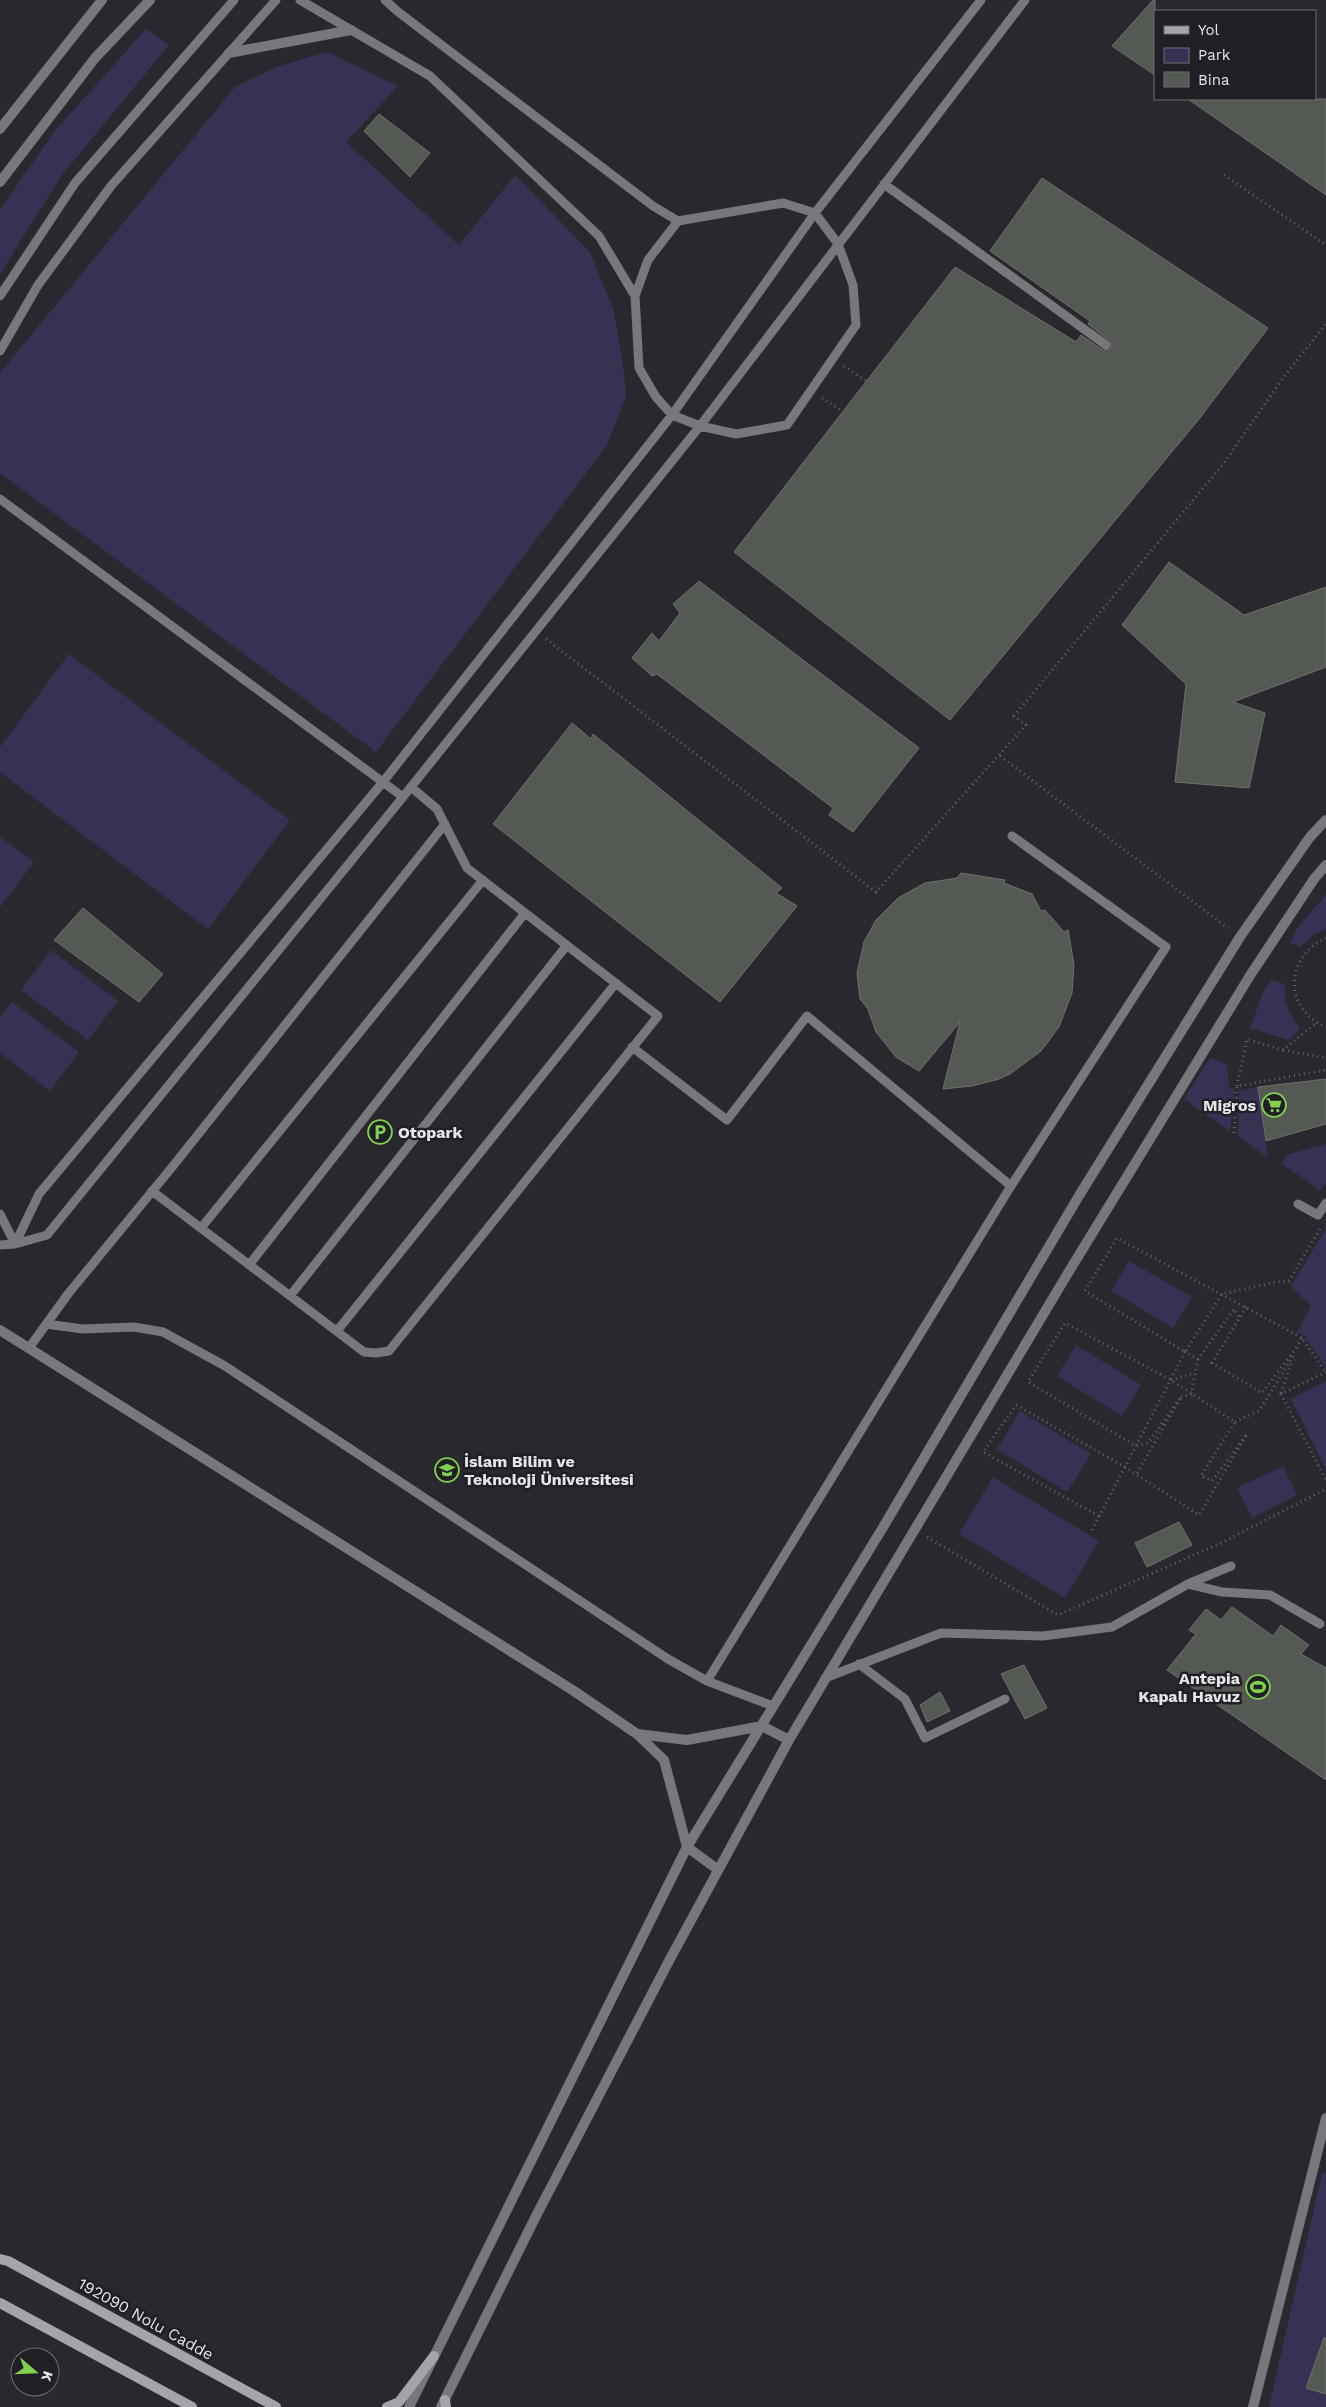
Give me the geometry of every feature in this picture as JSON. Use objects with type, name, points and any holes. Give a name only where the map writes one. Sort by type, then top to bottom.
[{"type":"street","points":[[0,130],[102,0]]},
{"type":"street","points":[[0,182],[94,58],[150,0]]},
{"type":"street","points":[[229,53],[351,30]]},
{"type":"street","points":[[409,2407],[687,1848],[882,1529],[1080,1194],[1240,937],[1310,838],[1326,820]]},
{"type":"street","points":[[444,2405],[541,2207],[717,1869],[789,1740],[1246,982],[1314,879],[1326,865]]},
{"type":"street","points":[[0,1330],[574,1691],[636,1734],[664,1760],[687,1848],[717,1869]]},
{"type":"street","points":[[636,1734],[687,1740],[762,1726],[789,1740]]},
{"type":"street","points":[[1253,2407],[1326,2118]]},
{"type":"street","name":"192090 Nolu Cadde","points":[[0,2259],[277,2407]]},
{"type":"street","points":[[0,2302],[192,2407]]},
{"type":"street","points":[[387,2407],[399,2402],[434,2356]]},
{"type":"lane","points":[[0,296],[75,184],[234,0]]},
{"type":"lane","points":[[0,351],[38,286],[112,186],[276,0]]},
{"type":"lane","points":[[300,0],[430,76],[599,236],[635,296]]},
{"type":"lane","points":[[386,0],[397,12],[653,206],[678,222]]},
{"type":"lane","points":[[15,1244],[39,1194],[383,782],[672,415],[815,213],[981,0]]},
{"type":"lane","points":[[0,1245],[15,1244],[47,1235],[403,797],[700,426],[1025,0]]},
{"type":"lane","points":[[884,184],[1106,345]]},
{"type":"lane","points":[[783,203],[815,213],[838,244],[853,285],[856,325],[787,425],[736,434],[700,426],[672,415],[656,397],[639,368],[635,296],[648,260],[678,222],[783,203]]},
{"type":"lane","points":[[0,499],[403,797]]},
{"type":"lane","points":[[152,1191],[364,1352],[389,1351],[658,1016],[467,868],[437,810],[411,787]]},
{"type":"lane","points":[[29,1348],[68,1294],[445,824]]},
{"type":"lane","points":[[707,1682],[1011,1186],[1166,947],[1012,836]]},
{"type":"lane","points":[[201,1228],[483,880]]},
{"type":"lane","points":[[249,1264],[525,913]]},
{"type":"lane","points":[[290,1296],[567,946]]},
{"type":"lane","points":[[336,1331],[616,983]]},
{"type":"lane","points":[[632,1047],[727,1120],[806,1016],[1011,1186]]},
{"type":"lane","points":[[1298,1204],[1318,1215],[1326,1203]]},
{"type":"lane","points":[[0,1214],[15,1244]]},
{"type":"lane","points":[[46,1324],[83,1329],[134,1327],[163,1332],[224,1366],[668,1659],[707,1682],[773,1706]]},
{"type":"lane","points":[[825,1678],[941,1632],[1043,1636],[1112,1627],[1188,1584],[1231,1566]]},
{"type":"lane","points":[[1188,1584],[1222,1592],[1270,1595],[1320,1624]]},
{"type":"lane","points":[[859,1664],[906,1699],[925,1738],[1006,1699]]},
{"type":"path","points":[[1224,175],[1326,245]]},
{"type":"path","points":[[536,631],[876,892],[1026,725],[1014,716],[1224,464],[1283,378],[1326,324]]},
{"type":"path","points":[[834,358],[866,381]]},
{"type":"path","points":[[811,390],[842,411]]},
{"type":"path","points":[[1000,756],[1240,937]]},
{"type":"path","points":[[1326,938],[1314,944],[1303,955],[1296,968],[1294,984],[1297,999],[1304,1013],[1316,1023],[1326,1027]]},
{"type":"path","points":[[1283,1050],[1316,1023]]},
{"type":"path","points":[[1234,1132],[1237,1086],[1247,1038],[1283,1050],[1326,1058]]},
{"type":"path","points":[[1237,1086],[1326,1070]]},
{"type":"path","points":[[1092,1530],[1185,1352],[1222,1294],[1289,1281],[1322,1226]]},
{"type":"path","points":[[1198,1359],[1085,1292],[1117,1238],[1302,1338],[1326,1372],[1281,1394]]},
{"type":"path","points":[[1246,1307],[1212,1363],[1262,1393],[1302,1338]]},
{"type":"path","points":[[1191,1394],[1198,1359],[1234,1310],[1240,1318]]},
{"type":"path","points":[[1191,1394],[1181,1397],[1148,1443],[1136,1446],[1028,1382],[1066,1323],[1171,1380],[1235,1422]]},
{"type":"path","points":[[1297,1347],[1281,1394],[1326,1480]]},
{"type":"path","points":[[1099,1516],[983,1452],[1016,1405],[1125,1467],[1199,1515],[1246,1434],[1212,1481],[1201,1476],[1235,1422],[1259,1411],[1294,1355]]},
{"type":"path","points":[[1171,1380],[1195,1373]]},
{"type":"path","points":[[1136,1475],[1181,1397]]},
{"type":"path","points":[[914,1530],[1058,1615],[1221,1543],[1326,1489]]},
{"type":"green space","points":[[146,29],[169,45],[62,175],[0,274],[0,210],[53,133]]},
{"type":"green space","points":[[327,52],[398,86],[346,142],[459,245],[515,175],[590,252],[614,311],[623,364],[626,396],[607,445],[376,752],[0,473],[0,373],[235,87],[276,67]]},
{"type":"green space","points":[[69,654],[290,820],[208,929],[0,772],[0,747]]},
{"type":"green space","points":[[0,837],[34,862],[0,907]]},
{"type":"green space","points":[[1326,894],[1326,929],[1314,934],[1300,947],[1290,943],[1296,930]]},
{"type":"green space","points":[[51,950],[118,1001],[88,1040],[21,990]]},
{"type":"green space","points":[[1272,980],[1285,984],[1285,997],[1288,1008],[1300,1029],[1289,1040],[1250,1028],[1264,990]]},
{"type":"green space","points":[[12,1002],[79,1052],[50,1091],[0,1053],[0,1018]]},
{"type":"green space","points":[[1210,1058],[1227,1064],[1229,1089],[1235,1088],[1230,1131],[1184,1099]]},
{"type":"green space","points":[[1258,1087],[1268,1158],[1238,1136],[1239,1091]]},
{"type":"green space","points":[[1326,1144],[1326,1183],[1320,1190],[1282,1164],[1286,1155]]},
{"type":"green space","points":[[1326,1228],[1326,1368],[1304,1336],[1297,1332],[1311,1306],[1291,1286]]},
{"type":"green space","points":[[1129,1261],[1192,1297],[1173,1328],[1111,1291]]},
{"type":"green space","points":[[1076,1345],[1141,1385],[1122,1416],[1057,1376]]},
{"type":"green space","points":[[1326,1381],[1326,1470],[1291,1399]]},
{"type":"green space","points":[[1020,1411],[1091,1454],[1067,1492],[997,1449]]},
{"type":"green space","points":[[1283,1466],[1297,1495],[1252,1518],[1237,1488]]},
{"type":"green space","points":[[993,1477],[1099,1541],[1065,1598],[959,1534]]},
{"type":"green space","points":[[1322,2173],[1326,2174],[1326,2407],[1269,2407]]},
{"type":"building","points":[[1153,0],[1155,0],[1154,74],[1112,46]]},
{"type":"building","points":[[1326,99],[1326,195],[1189,100]]},
{"type":"building","points":[[379,114],[430,153],[410,177],[364,131]]},
{"type":"building","points":[[1042,178],[1268,328],[1199,419],[950,720],[734,552],[955,267],[1076,342],[1081,335],[1103,350],[1111,349],[1111,342],[1088,324],[1090,321],[990,251]]},
{"type":"building","points":[[1169,562],[1244,615],[1326,587],[1326,667],[1233,702],[1265,713],[1249,788],[1175,782],[1186,684],[1122,625]]},
{"type":"building","points":[[699,581],[919,748],[853,832],[829,815],[833,808],[657,674],[652,676],[632,658],[652,633],[659,641],[680,613],[673,604]]},
{"type":"building","points":[[572,723],[591,739],[593,734],[782,888],[776,893],[797,906],[720,1002],[493,824]]},
{"type":"building","points":[[961,873],[1005,880],[1004,883],[1032,894],[1041,911],[1045,910],[1064,932],[1068,930],[1074,965],[1072,993],[1059,1027],[1041,1051],[1010,1074],[999,1079],[972,1086],[943,1089],[960,1022],[919,1071],[896,1057],[876,1032],[868,1009],[860,999],[857,973],[864,942],[876,920],[898,898],[925,883],[957,878]]},
{"type":"building","points":[[83,908],[163,974],[139,1002],[54,940]]},
{"type":"building","points":[[1326,1079],[1326,1124],[1266,1141],[1258,1087]]},
{"type":"building","points":[[1179,1522],[1192,1545],[1147,1567],[1135,1543]]},
{"type":"building","name":"Antepia Kapalı Havuz","points":[[1232,1607],[1273,1636],[1281,1625],[1309,1645],[1301,1654],[1326,1668],[1326,1780],[1167,1670],[1196,1634],[1189,1630],[1206,1609],[1221,1620]]},
{"type":"building","points":[[1024,1665],[1047,1708],[1025,1719],[1001,1674]]},
{"type":"building","points":[[940,1692],[950,1711],[927,1722],[920,1705]]},
{"type":"building","points":[[1324,2338],[1326,2338],[1326,2394],[1306,2388]]},
{"type":"place","name":"Migros","points":[[1274,1105]]},
{"type":"place","name":"Otopark","points":[[380,1132]]},
{"type":"place","name":"İslam Bilim ve Teknoloji Üniversitesi","points":[[447,1470]]},
{"type":"place","name":"Antepia Kapalı Havuz","points":[[1258,1687]]}]
